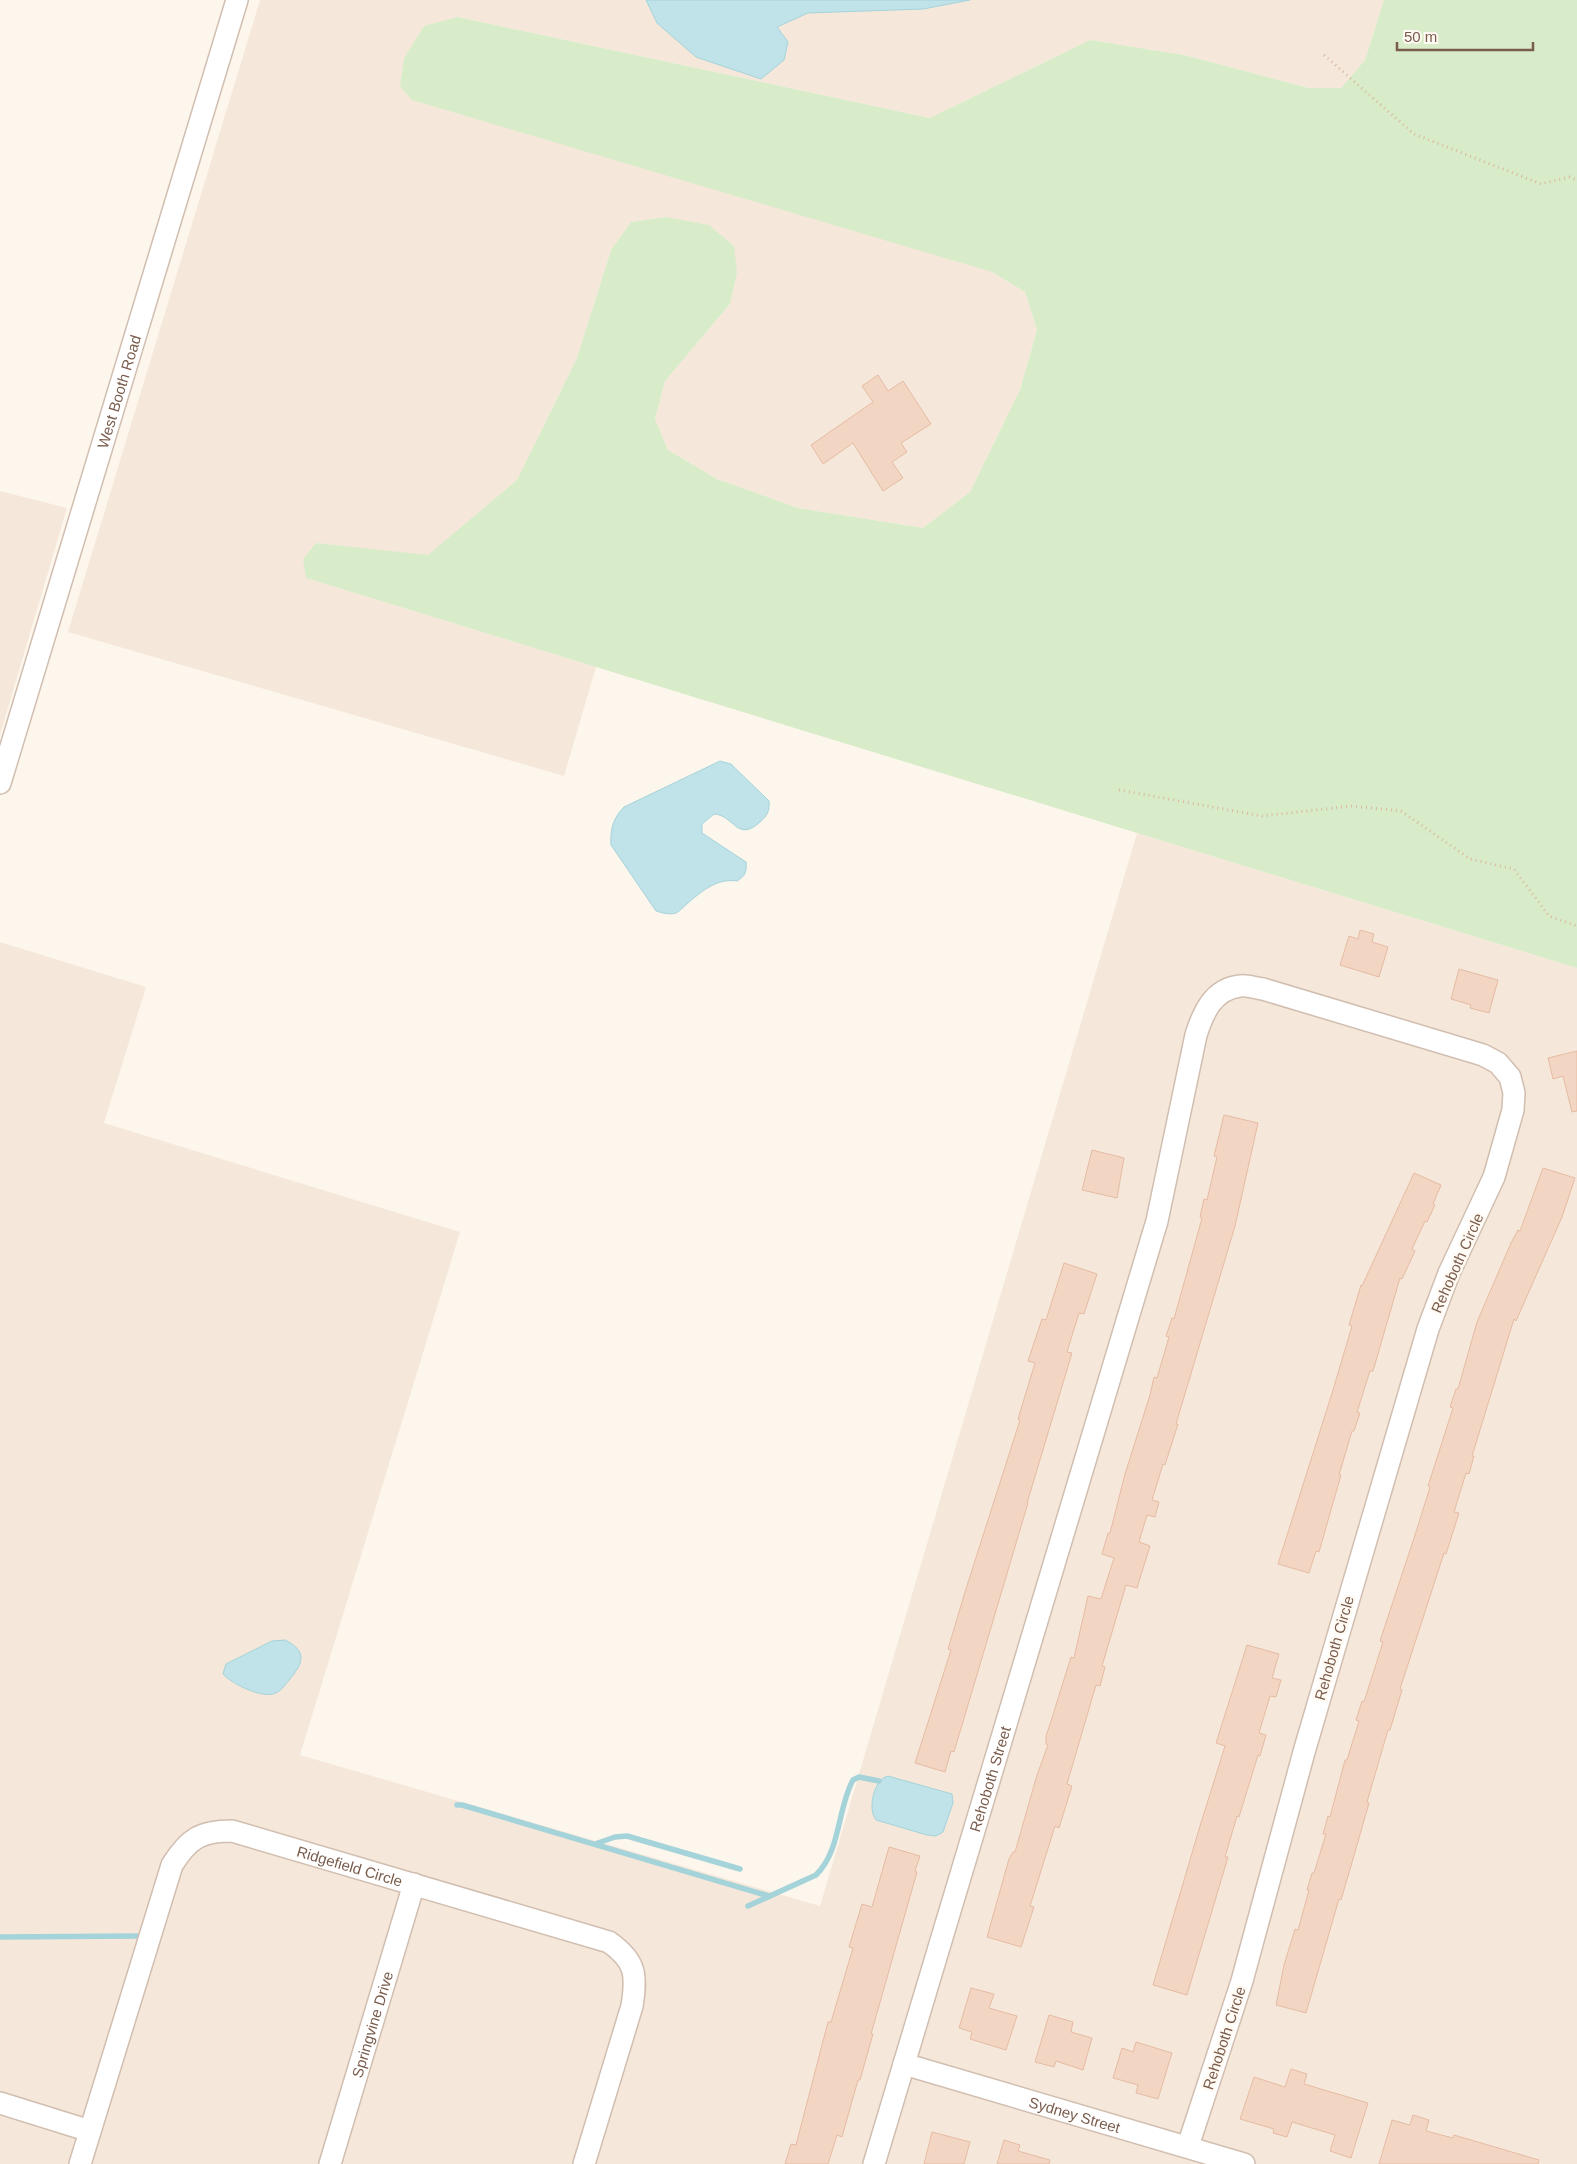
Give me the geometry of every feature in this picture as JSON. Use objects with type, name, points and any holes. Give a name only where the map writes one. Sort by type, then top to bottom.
[{"type":"street","name":"West Booth Road","points":[[0,783],[237,0]]},
{"type":"street","name":"Rehoboth Circle","points":[[1106,1392],[1160,1209],[1196,1035],[1204,1013],[1220,992],[1240,985],[1263,989],[1482,1055],[1498,1063],[1510,1077],[1514,1093],[1513,1110],[1496,1167],[1483,1203],[1449,1273],[1428,1330],[1304,1752],[1242,1981],[1188,2146]]},
{"type":"street","name":"Rehoboth Street","points":[[874,2164],[1106,1392]]},
{"type":"street","name":"Ridgefield Circle","points":[[80,2164],[172,1865],[182,1849],[196,1837],[214,1831],[232,1831],[414,1884],[609,1942],[622,1951],[633,1966],[636,1984],[632,2006],[584,2164]]},
{"type":"street","name":"Springvine Drive","points":[[330,2164],[414,1884]]},
{"type":"street","name":"Sydney Street","points":[[904,2064],[1244,2164]]},
{"type":"street","points":[[0,2103],[90,2131]]},
{"type":"path","points":[[1324,55],[1414,134],[1541,184],[1569,178],[1577,180]]},
{"type":"path","points":[[1118,790],[1262,816],[1351,806],[1401,811],[1470,859],[1514,869],[1549,916],[1577,926]]},
{"type":"shaded area","points":[[260,0],[1384,0],[1365,60],[1341,88],[1309,88],[1184,55],[1090,40],[930,118],[458,17],[992,272],[1025,292],[1037,330],[1020,390],[970,492],[923,528],[798,508],[717,479],[668,450],[655,419],[665,381],[730,304],[666,217],[631,222],[611,250],[577,358],[517,480],[428,556],[316,543],[306,578],[596,667],[564,776],[68,632]]},
{"type":"shaded area","points":[[0,491],[67,508],[0,735]]},
{"type":"shaded area","points":[[1137,833],[1577,968],[1577,2164],[0,2164],[0,942],[146,987],[104,1123],[460,1232],[300,1755],[820,1906]]},
{"type":"green space","points":[[1384,0],[1577,0],[1577,968],[306,578],[303,559],[316,543],[428,555],[517,480],[577,358],[611,250],[631,222],[666,217],[709,225],[734,246],[737,272],[730,304],[665,381],[655,419],[668,450],[717,479],[798,508],[923,528],[970,492],[1020,390],[1037,330],[1025,292],[992,272],[412,100],[400,86],[404,58],[424,26],[458,17],[930,118],[1090,40],[1184,55],[1309,88],[1341,88],[1365,60]]},
{"type":"water","points":[[646,0],[970,0],[923,9],[808,13],[777,27],[788,42],[784,60],[761,79],[696,57],[657,23]]},
{"type":"water","points":[[720,761],[731,764],[769,801],[766,815],[752,828],[741,829],[721,815],[714,814],[702,824],[702,833],[746,862],[745,873],[737,881],[723,881],[710,886],[676,913],[668,914],[656,911],[611,845],[611,834],[615,820],[624,807]]},
{"type":"water","points":[[285,1640],[297,1648],[301,1657],[295,1673],[278,1692],[261,1694],[253,1692],[239,1686],[223,1674],[226,1664],[272,1641]]},
{"type":"water","points":[[888,1776],[952,1794],[953,1803],[943,1832],[936,1836],[927,1835],[876,1820],[872,1809],[873,1795],[879,1783]]},
{"type":"building","points":[[878,375],[888,391],[903,381],[931,424],[901,443],[907,452],[892,462],[903,478],[883,491],[853,443],[823,464],[811,445],[873,402],[862,386]]},
{"type":"building","points":[[1360,930],[1374,934],[1372,942],[1388,947],[1379,977],[1340,965],[1349,936],[1358,939]]},
{"type":"building","points":[[1459,969],[1498,980],[1489,1013],[1470,1008],[1471,1005],[1451,999]]},
{"type":"building","points":[[1577,1051],[1577,1111],[1572,1112],[1563,1076],[1553,1079],[1548,1058]]},
{"type":"building","points":[[1224,1115],[1258,1123],[1235,1226],[1176,1424],[1178,1424],[1152,1500],[1159,1502],[1155,1517],[1147,1515],[1139,1542],[1150,1546],[1137,1588],[1126,1585],[1102,1666],[1105,1667],[1100,1686],[1096,1685],[1067,1784],[1072,1786],[1059,1828],[1055,1826],[1030,1906],[1034,1907],[1021,1947],[987,1937],[1009,1859],[1013,1852],[1015,1852],[1037,1775],[1048,1745],[1046,1744],[1046,1736],[1071,1657],[1074,1658],[1088,1596],[1101,1599],[1114,1558],[1102,1554],[1108,1533],[1110,1533],[1125,1474],[1154,1377],[1157,1378],[1169,1337],[1166,1336],[1172,1318],[1174,1319],[1202,1218],[1200,1217],[1204,1199],[1207,1200],[1217,1157],[1214,1156]]},
{"type":"building","points":[[1092,1150],[1124,1158],[1117,1198],[1082,1190]]},
{"type":"building","points":[[1543,1168],[1575,1178],[1562,1217],[1516,1321],[1514,1319],[1472,1456],[1474,1456],[1469,1474],[1466,1473],[1454,1512],[1459,1513],[1446,1554],[1444,1553],[1400,1689],[1402,1690],[1367,1802],[1369,1803],[1353,1859],[1341,1900],[1339,1899],[1306,2013],[1276,2005],[1284,1965],[1295,1929],[1298,1930],[1309,1890],[1307,1890],[1326,1834],[1323,1834],[1328,1816],[1330,1817],[1345,1760],[1347,1760],[1359,1721],[1356,1720],[1362,1701],[1364,1702],[1383,1642],[1380,1641],[1430,1487],[1428,1486],[1453,1408],[1450,1407],[1456,1389],[1458,1389],[1477,1322],[1511,1243],[1518,1230],[1520,1231]]},
{"type":"building","points":[[1414,1173],[1441,1185],[1433,1204],[1435,1205],[1412,1249],[1415,1251],[1402,1279],[1400,1278],[1373,1371],[1370,1371],[1357,1412],[1360,1413],[1354,1431],[1352,1431],[1339,1475],[1341,1475],[1319,1552],[1316,1551],[1309,1573],[1278,1564],[1333,1390],[1352,1326],[1349,1325],[1361,1285]]},
{"type":"building","points":[[1064,1263],[1097,1274],[1084,1314],[1079,1313],[1067,1352],[1072,1353],[954,1752],[951,1751],[945,1772],[915,1763],[951,1650],[948,1649],[965,1592],[1020,1420],[1018,1419],[1035,1363],[1028,1361],[1042,1319],[1046,1320]]},
{"type":"building","points":[[1247,1645],[1279,1654],[1272,1678],[1281,1680],[1276,1697],[1270,1696],[1259,1733],[1266,1735],[1239,1817],[1237,1816],[1225,1857],[1228,1857],[1187,1995],[1153,1985],[1225,1746],[1216,1743]]},
{"type":"building","points":[[889,1847],[920,1856],[871,2034],[873,2034],[842,2137],[837,2135],[828,2164],[785,2164],[791,2144],[796,2145],[828,2022],[831,2022],[853,1948],[849,1947],[862,1904],[872,1907]]},
{"type":"building","points":[[971,1988],[994,1994],[989,2008],[1017,2016],[1006,2050],[970,2039],[972,2032],[959,2028]]},
{"type":"building","points":[[1049,2015],[1073,2022],[1071,2032],[1092,2038],[1083,2070],[1056,2061],[1054,2067],[1035,2062]]},
{"type":"building","points":[[1136,2042],[1172,2053],[1158,2099],[1136,2093],[1138,2085],[1113,2078],[1122,2048],[1133,2052]]},
{"type":"building","points":[[1291,2069],[1307,2074],[1304,2084],[1368,2103],[1351,2158],[1330,2151],[1335,2135],[1292,2122],[1287,2137],[1273,2133],[1274,2129],[1240,2119],[1254,2077],[1285,2087]]},
{"type":"building","points":[[1413,2115],[1429,2120],[1426,2131],[1453,2138],[1454,2135],[1539,2160],[1538,2164],[1379,2164],[1392,2120],[1410,2125]]},
{"type":"building","points":[[932,2132],[970,2142],[964,2164],[924,2164]]},
{"type":"building","points":[[1004,2140],[1020,2145],[1018,2151],[1050,2160],[1049,2164],[997,2164]]},
{"type":"waterway","points":[[748,1906],[816,1875],[830,1854],[848,1791],[853,1780],[859,1777],[879,1781]]},
{"type":"waterway","points":[[457,1805],[769,1896]]},
{"type":"waterway","points":[[595,1844],[615,1837],[627,1836],[740,1869]]},
{"type":"waterway","points":[[0,1937],[140,1936]]}]
